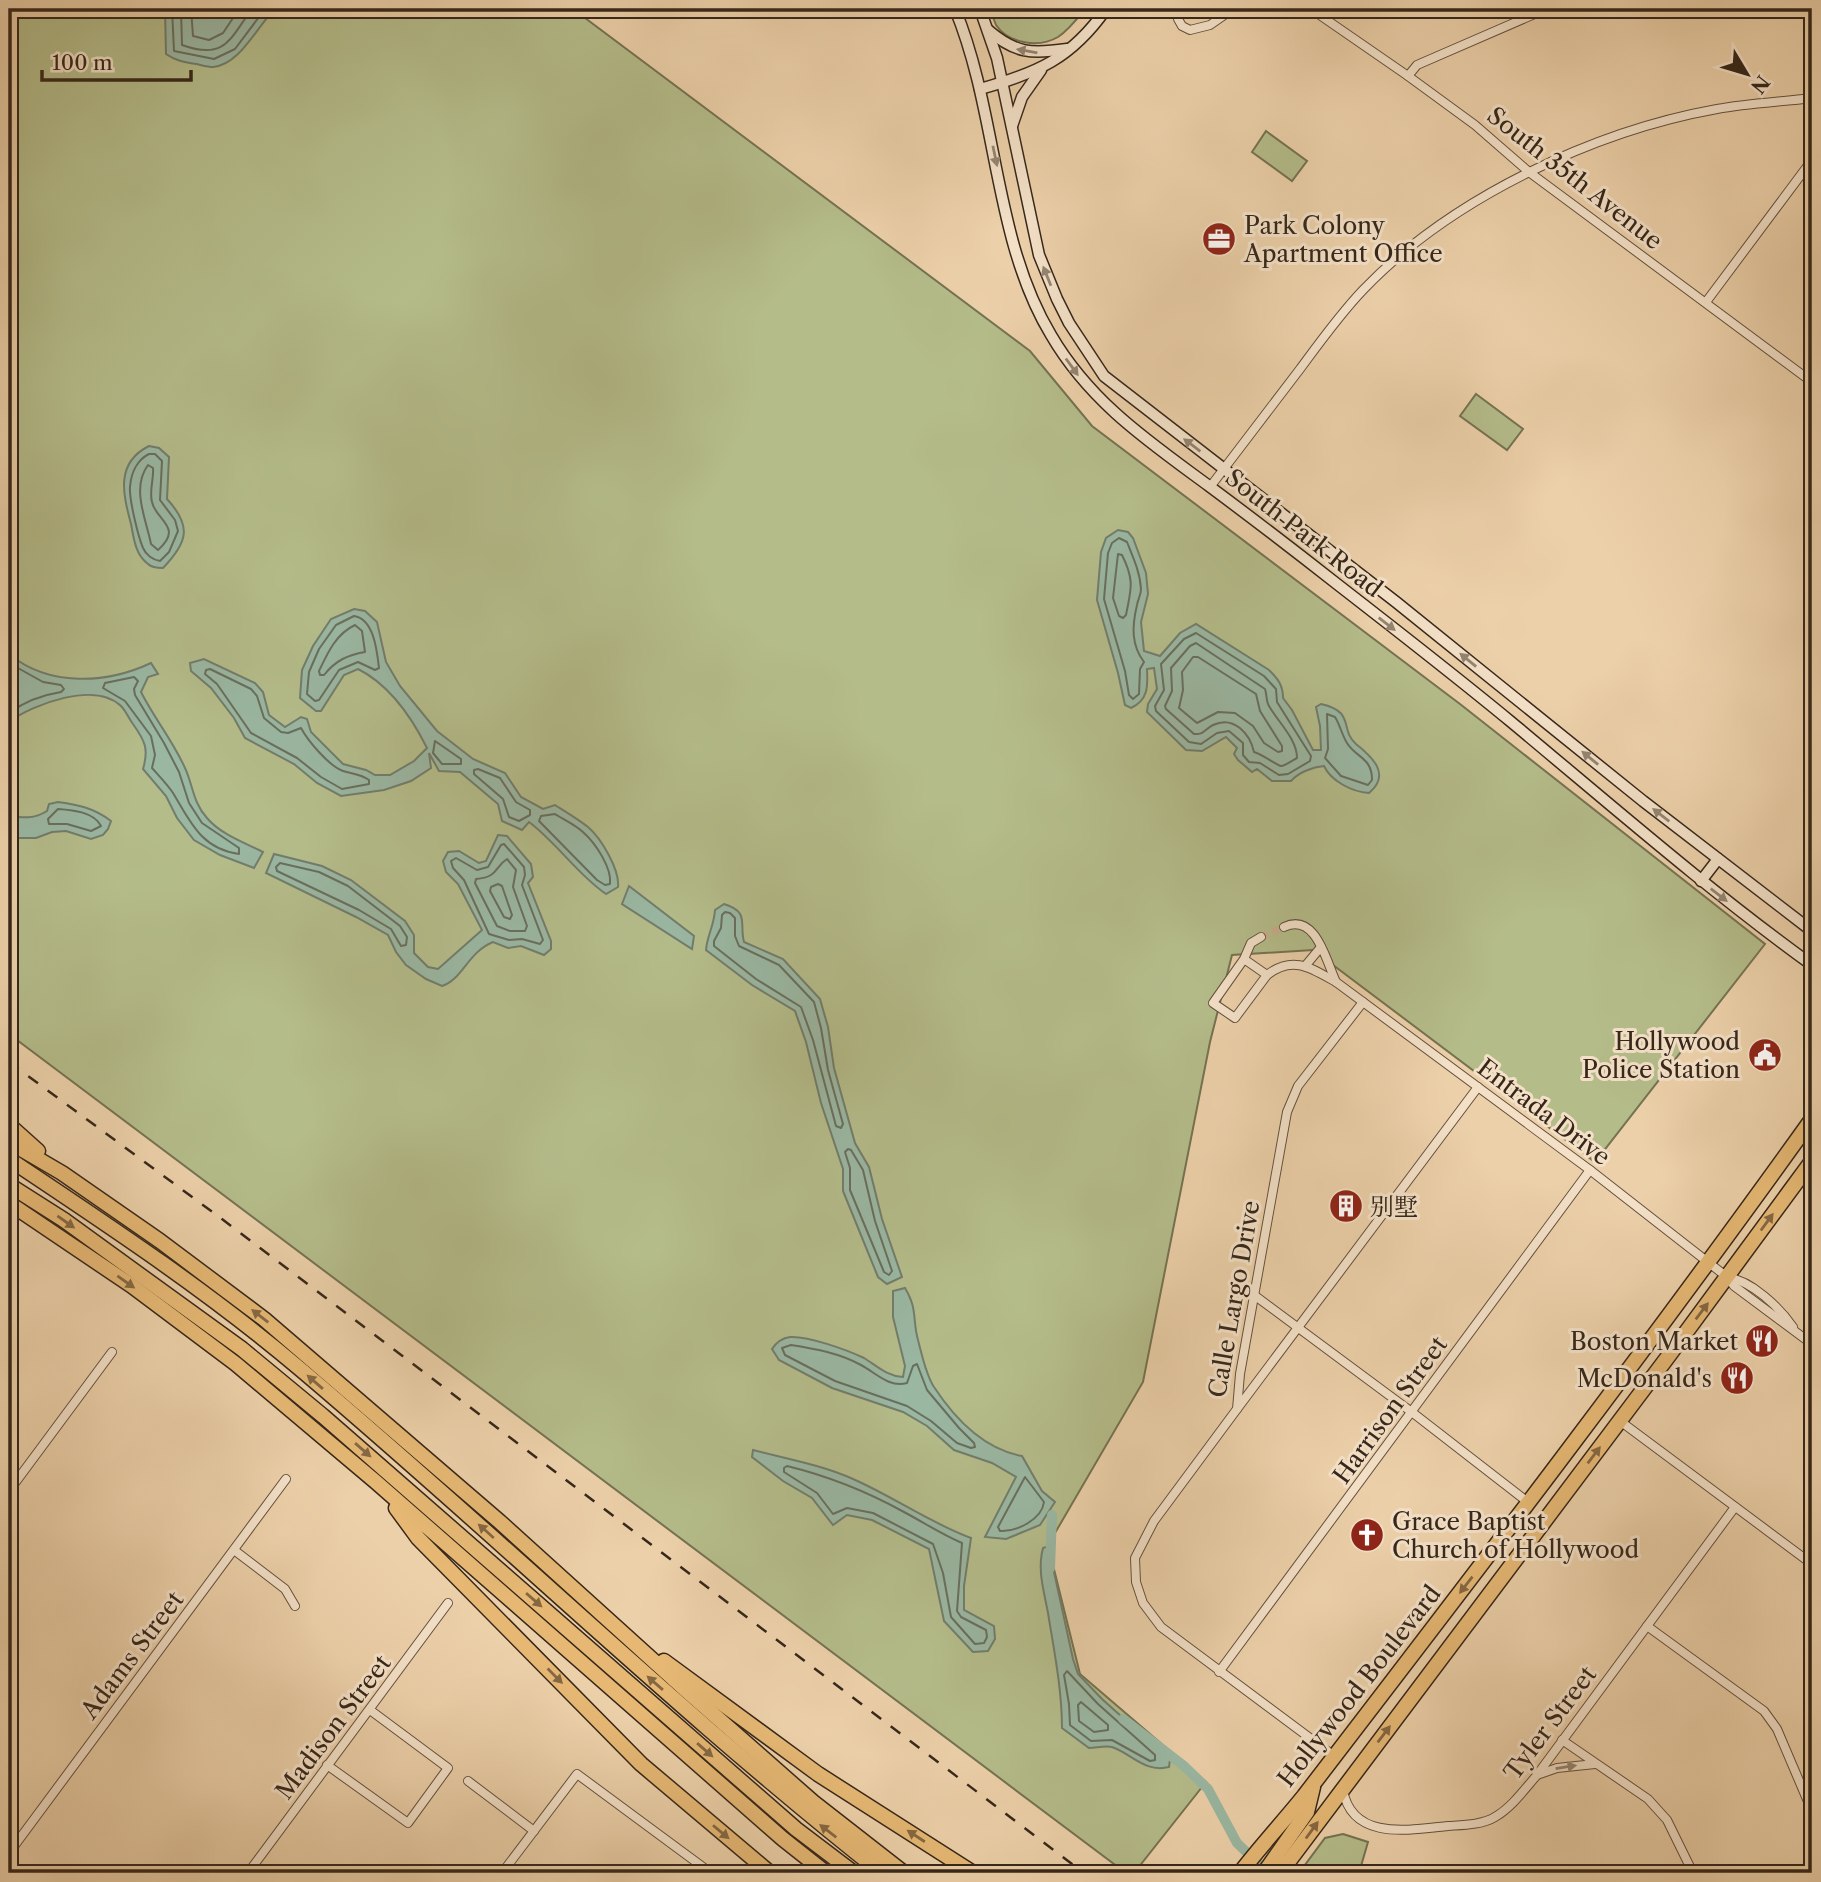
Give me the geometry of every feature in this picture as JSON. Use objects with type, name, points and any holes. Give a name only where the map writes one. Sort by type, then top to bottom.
[{"type":"highway","name":"Hollywood Boulevard","points":[[1242,1871],[1529,1503],[1709,1264],[1812,1119]]},
{"type":"highway","points":[[9,1125],[62,1174]]},
{"type":"highway","points":[[9,1142],[62,1174],[160,1241],[264,1319],[480,1504],[813,1802],[904,1873]]},
{"type":"highway","points":[[9,1159],[152,1255],[297,1366],[782,1794],[882,1873]]},
{"type":"highway","name":"Hollywood Boulevard","points":[[1274,1871],[1343,1788],[1812,1161]]},
{"type":"highway","points":[[9,1185],[64,1220],[242,1349],[796,1829],[854,1873]]},
{"type":"highway","points":[[9,1203],[132,1286],[225,1356],[376,1482],[783,1839],[826,1873]]},
{"type":"highway","points":[[1563,1496],[1559,1487],[1560,1474],[1581,1433]]},
{"type":"highway","points":[[376,1482],[418,1538],[641,1764],[770,1873]]},
{"type":"highway","points":[[1523,1549],[1531,1519],[1529,1503]]},
{"type":"highway","points":[[625,1634],[690,1678],[818,1774],[973,1873]]},
{"type":"highway","points":[[1274,1871],[1307,1812],[1314,1782]]},
{"type":"street","name":"South Park Road","points":[[955,9],[980,89],[1021,270],[1050,335],[1087,388],[1108,408],[1334,581],[1508,720],[1665,853],[1812,965]]},
{"type":"street","name":"South Park Road","points":[[980,9],[997,58],[1039,255],[1056,299],[1104,376],[1396,602],[1812,931]]},
{"type":"street","points":[[980,89],[1044,67],[1073,48],[1106,9]]},
{"type":"street","points":[[1184,9],[1178,19],[1182,26],[1191,30],[1210,25],[1233,9]]},
{"type":"street","name":"South 35th Avenue","points":[[1311,9],[1475,125],[1529,172],[1812,382]]},
{"type":"street","points":[[1408,76],[1418,65],[1546,9]]},
{"type":"street","points":[[986,29],[1012,48],[1031,53],[1073,48]]},
{"type":"street","points":[[1011,129],[1022,97],[1044,67]]},
{"type":"street","points":[[1210,487],[1364,289],[1415,244],[1465,208],[1529,172],[1606,138],[1717,109],[1812,98]]},
{"type":"street","points":[[1706,303],[1812,160]]},
{"type":"street","points":[[1701,881],[1718,859]]},
{"type":"street","points":[[1284,927],[1303,923],[1312,930],[1336,982]]},
{"type":"street","points":[[1261,937],[1251,943],[1244,959],[1213,1003],[1235,1018],[1267,975],[1276,968],[1306,965],[1321,947]]},
{"type":"street","points":[[1244,959],[1267,975]]},
{"type":"street","name":"Entrada Drive","points":[[1306,965],[1336,982],[1590,1170],[1734,1286],[1812,1343]]},
{"type":"street","name":"Calle Largo Drive","points":[[1334,1756],[1161,1627],[1143,1603],[1136,1582],[1135,1558],[1154,1521],[1237,1409],[1254,1295],[1287,1112],[1298,1086],[1363,1002]]},
{"type":"street","points":[[1237,1409],[1478,1087]]},
{"type":"street","name":"Harrison Street","points":[[1219,1672],[1590,1170]]},
{"type":"street","points":[[1254,1295],[1529,1503]]},
{"type":"street","points":[[9,1491],[12,1478],[112,1352]]},
{"type":"street","points":[[1620,1420],[1812,1564]]},
{"type":"street","name":"Adams Street","points":[[9,1853],[286,1479]]},
{"type":"street","name":"Tyler Street","points":[[1343,1788],[1347,1806],[1366,1823],[1406,1830],[1474,1824],[1493,1819],[1509,1807],[1537,1775],[1735,1507]]},
{"type":"street","points":[[234,1550],[285,1589],[295,1606]]},
{"type":"street","name":"Madison Street","points":[[248,1873],[449,1603]]},
{"type":"street","points":[[1647,1626],[1764,1711],[1777,1729],[1812,1811]]},
{"type":"street","points":[[327,1765],[408,1822],[448,1768],[370,1710]]},
{"type":"street","points":[[1562,1740],[1648,1799],[1668,1820],[1693,1873]]},
{"type":"street","points":[[1537,1775],[1557,1768],[1597,1764]]},
{"type":"street","points":[[502,1873],[578,1774],[711,1873]]},
{"type":"street","points":[[468,1781],[534,1830]]},
{"type":"green space","points":[[9,9],[573,9],[1030,351],[1092,426],[1460,704],[1765,944],[1595,1162],[1313,950],[1232,955],[1210,1042],[1143,1382],[1048,1545],[1080,1674],[1206,1782],[1134,1873],[1126,1873],[9,1034]]},
{"type":"green space","points":[[990,9],[1085,9],[1058,37],[1033,43],[1008,36],[996,25]]},
{"type":"green space","points":[[1266,131],[1307,161],[1292,181],[1252,152]]},
{"type":"green space","points":[[1476,394],[1523,429],[1507,450],[1460,416]]},
{"type":"green space","points":[[1343,1834],[1368,1842],[1359,1873],[1299,1873],[1325,1838]]},
{"type":"water","points":[[165,9],[275,9],[240,52],[223,65],[213,67],[181,61],[166,54]]},
{"type":"water","points":[[149,446],[159,448],[169,457],[167,499],[180,518],[184,534],[178,550],[163,568],[150,565],[138,551],[124,491],[126,470],[131,461]]},
{"type":"water","points":[[1118,530],[1128,532],[1133,538],[1146,573],[1148,594],[1141,622],[1144,651],[1160,656],[1180,633],[1196,624],[1272,673],[1313,750],[1321,750],[1316,707],[1321,704],[1332,707],[1343,716],[1351,738],[1377,766],[1379,779],[1369,793],[1343,785],[1324,766],[1306,770],[1291,781],[1272,781],[1257,769],[1252,772],[1238,760],[1234,754],[1237,748],[1226,737],[1202,751],[1186,750],[1147,712],[1148,704],[1157,689],[1154,668],[1147,669],[1147,687],[1141,701],[1131,708],[1125,705],[1097,600],[1101,552],[1106,538]]},
{"type":"water","points":[[354,609],[365,611],[377,622],[386,662],[400,686],[437,731],[473,759],[505,773],[521,797],[543,809],[555,805],[588,827],[609,855],[616,872],[618,887],[606,894],[529,822],[522,830],[502,821],[498,804],[460,772],[439,771],[429,753],[431,768],[411,781],[384,790],[341,796],[317,783],[294,764],[245,738],[234,718],[211,688],[191,671],[190,663],[204,659],[255,683],[263,692],[269,715],[285,727],[301,717],[307,719],[311,732],[343,764],[375,775],[390,775],[414,761],[427,748],[407,713],[380,684],[358,669],[344,675],[321,711],[316,711],[300,698],[302,670],[313,646],[331,619]]},
{"type":"water","points":[[9,654],[42,672],[78,679],[115,675],[151,663],[158,674],[148,677],[141,692],[180,758],[202,812],[212,824],[263,852],[254,868],[220,855],[194,840],[177,818],[166,796],[143,769],[145,745],[123,708],[110,699],[96,695],[64,698],[33,708],[9,722]]},
{"type":"water","points":[[58,802],[99,813],[111,821],[108,829],[103,835],[91,839],[66,831],[52,832],[36,838],[9,838],[9,816],[33,817],[47,811],[49,804]]},
{"type":"water","points":[[498,835],[507,836],[531,864],[533,877],[528,883],[551,941],[551,949],[544,955],[521,946],[508,948],[493,942],[477,952],[455,978],[442,986],[406,965],[388,935],[266,873],[274,854],[322,866],[351,880],[405,921],[414,935],[414,953],[428,967],[438,969],[482,930],[458,884],[446,872],[443,861],[448,852],[459,851],[479,863],[486,861]]},
{"type":"water","points":[[629,886],[694,936],[692,949],[622,904]]},
{"type":"water","points":[[724,904],[740,915],[744,942],[783,959],[820,999],[828,1027],[834,1068],[855,1143],[869,1167],[882,1219],[902,1277],[887,1284],[878,1277],[843,1191],[843,1169],[795,1011],[752,985],[706,950],[715,910]]},
{"type":"water","points":[[905,1288],[913,1308],[926,1371],[942,1399],[961,1421],[983,1440],[1022,1456],[1042,1491],[1055,1502],[1040,1525],[1006,1539],[985,1537],[1016,1477],[992,1463],[954,1450],[927,1426],[903,1412],[832,1388],[779,1360],[772,1349],[780,1341],[798,1337],[848,1351],[887,1373],[903,1377],[905,1366],[893,1317],[893,1291]]},
{"type":"water","points":[[753,1450],[841,1474],[971,1538],[964,1586],[964,1610],[994,1626],[995,1639],[988,1651],[973,1652],[944,1621],[929,1549],[872,1520],[847,1515],[833,1525],[812,1498],[783,1481],[752,1457]]},
{"type":"water","points":[[1043,1548],[1049,1549],[1078,1674],[1170,1760],[1169,1767],[1146,1765],[1112,1747],[1089,1748],[1062,1728],[1061,1699],[1041,1572],[1041,1556]]},
{"type":"waterway","points":[[1050,1568],[1052,1515]]},
{"type":"waterway","points":[[1123,1719],[1184,1766],[1208,1789],[1237,1843],[1268,1873]]},
{"type":"tunnel","points":[[1261,937],[1284,927]]},
{"type":"railway","points":[[9,1062],[222,1219],[1084,1873]]},
{"type":"place","name":"Park Colony Apartment Office","points":[[1219,239]]},
{"type":"place","name":"Hollywood Police Station","points":[[1765,1055]]},
{"type":"place","name":"别墅","points":[[1346,1206]]},
{"type":"place","name":"Boston Market","points":[[1762,1341]]},
{"type":"place","name":"McDonald's","points":[[1737,1378]]},
{"type":"place","name":"Grace Baptist Church of Hollywood","points":[[1367,1535]]}]
